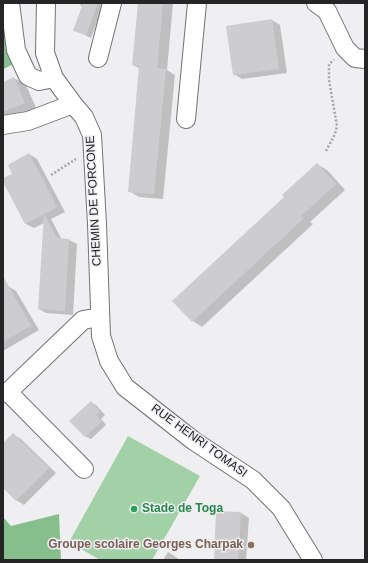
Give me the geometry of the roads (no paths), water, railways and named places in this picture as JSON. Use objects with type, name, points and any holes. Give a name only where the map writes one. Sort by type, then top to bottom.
[{"type":"street","points":[[10,3],[16,50],[28,76],[39,81],[54,78]]},
{"type":"street","name":"CHEMIN DE FORCONE","points":[[46,3],[45,53],[54,78],[84,117],[92,135],[98,224],[100,317]]},
{"type":"street","points":[[98,58],[112,3]]},
{"type":"street","points":[[186,119],[197,3]]},
{"type":"street","points":[[316,3],[327,11],[345,48],[355,58],[365,59]]},
{"type":"street","points":[[3,125],[28,121],[73,104]]},
{"type":"street","points":[[84,469],[5,392],[83,320],[100,317]]},
{"type":"street","name":"RUE HENRI TOMASI","points":[[100,317],[101,336],[109,361],[125,387],[194,441],[253,480],[281,508],[313,560]]},
{"type":"place","name":"Stade de Toga","points":[[134,509]]},
{"type":"place","name":"Groupe scolaire Georges Charpak","points":[[251,545]]}]
